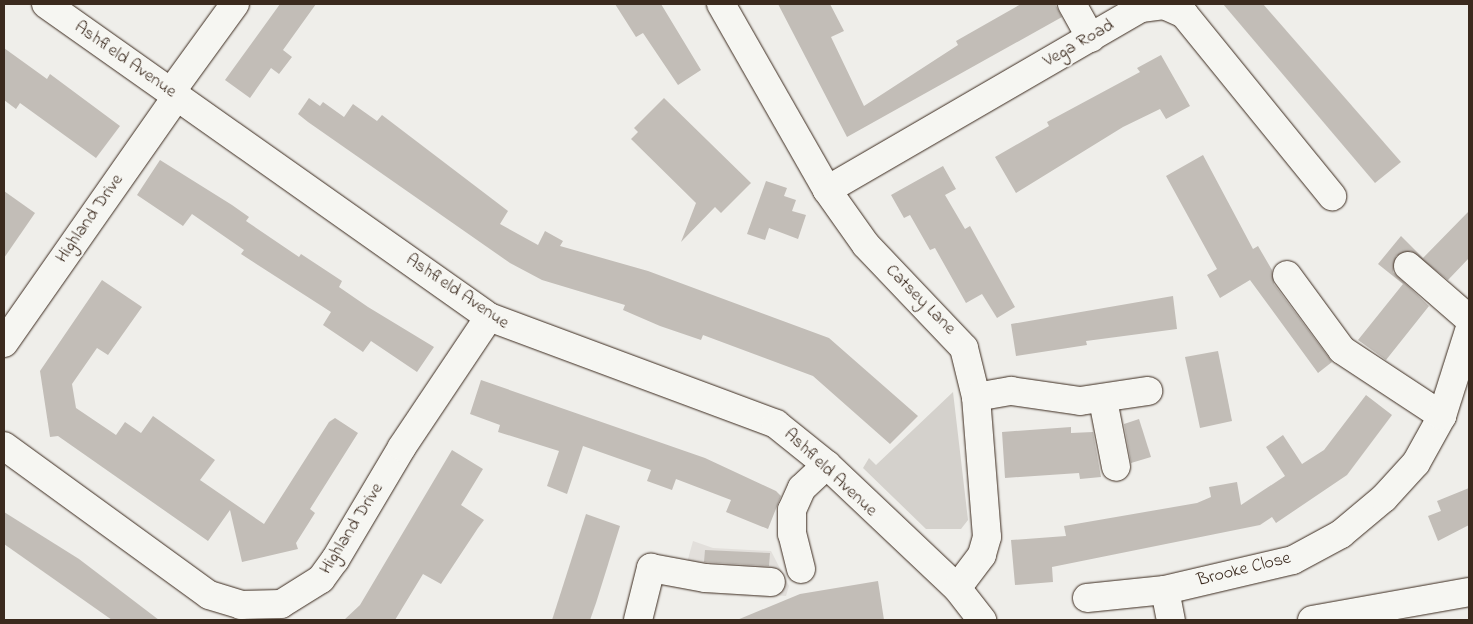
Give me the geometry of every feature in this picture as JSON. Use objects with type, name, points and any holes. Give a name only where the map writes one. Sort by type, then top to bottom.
[{"type":"street","name":"Ashfield Avenue","points":[[46,4],[489,317],[776,424],[827,465],[957,588]]},
{"type":"street","name":"Highland Drive","points":[[4,342],[235,4]]},
{"type":"street","name":"Catsey Lane","points":[[721,4],[827,190],[904,288],[956,334],[964,348],[976,397],[987,537],[982,554],[957,588]]},
{"type":"street","points":[[1072,4],[1091,38]]},
{"type":"street","name":"Vega Road","points":[[827,190],[1141,8],[1164,4],[1175,8],[1332,196]]},
{"type":"street","points":[[1408,266],[1469,319]]},
{"type":"street","points":[[1286,275],[1342,350],[1442,416]]},
{"type":"street","name":"Highland Drive","points":[[4,446],[209,594],[241,605],[281,604],[321,579],[335,560],[402,447],[489,317]]},
{"type":"street","name":"Brooke Close","points":[[1087,598],[1165,590],[1293,560],[1341,534],[1384,498],[1416,463],[1442,416],[1469,331]]},
{"type":"street","points":[[976,397],[1011,391],[1103,400],[1148,391]]},
{"type":"street","points":[[1103,400],[1116,467]]},
{"type":"street","points":[[801,569],[792,534],[795,499],[827,465]]},
{"type":"street","points":[[638,620],[651,568],[705,578],[771,582]]},
{"type":"street","points":[[957,588],[982,620]]},
{"type":"street","points":[[1165,590],[1171,620]]},
{"type":"street","points":[[1312,620],[1358,616],[1469,592]]},
{"type":"shaded area","points":[[953,392],[968,520],[961,529],[926,529],[863,468],[869,458],[876,465]]},
{"type":"shaded area","points":[[693,541],[713,548],[771,551],[789,586],[786,596],[700,590],[681,584]]},
{"type":"building","points":[[280,4],[316,4],[283,50],[292,57],[279,74],[271,68],[250,98],[225,80]]},
{"type":"building","points":[[615,4],[661,4],[701,70],[678,85],[643,33],[636,37]]},
{"type":"building","points":[[778,4],[830,4],[844,31],[831,37],[864,106],[958,45],[956,41],[1021,4],[1055,4],[1062,17],[847,137]]},
{"type":"building","points":[[1223,4],[1263,4],[1401,162],[1375,183]]},
{"type":"building","points":[[4,48],[47,79],[50,74],[120,126],[96,158],[20,103],[16,109],[4,100]]},
{"type":"building","points":[[1161,55],[1190,106],[1166,119],[1160,109],[1123,127],[1016,193],[995,157],[1049,126],[1047,122],[1140,72],[1137,68]]},
{"type":"building","points":[[309,98],[320,106],[323,102],[344,117],[353,104],[377,121],[382,115],[508,211],[500,224],[538,245],[545,231],[563,241],[560,246],[648,271],[829,338],[918,416],[890,444],[813,376],[703,335],[701,340],[660,326],[623,310],[625,305],[542,280],[510,263],[308,122],[298,114]]},
{"type":"building","points":[[664,98],[751,183],[721,213],[715,207],[681,242],[696,203],[631,139],[638,132],[634,128]]},
{"type":"building","points":[[1203,155],[1253,249],[1258,246],[1272,270],[1274,284],[1332,362],[1318,373],[1250,280],[1220,298],[1207,275],[1217,269],[1166,176]]},
{"type":"building","points":[[160,160],[232,205],[249,217],[246,221],[299,257],[301,254],[342,281],[339,287],[368,307],[434,347],[417,372],[371,341],[363,352],[323,325],[331,312],[241,254],[244,250],[192,214],[183,226],[137,195]]},
{"type":"building","points":[[943,166],[956,189],[945,195],[965,229],[970,226],[1015,307],[997,318],[982,294],[966,303],[935,248],[930,250],[910,215],[904,218],[891,195]]},
{"type":"building","points":[[766,181],[787,188],[784,196],[796,200],[792,211],[806,215],[798,239],[769,228],[765,240],[747,234]]},
{"type":"building","points":[[4,191],[35,213],[4,258]]},
{"type":"building","points":[[1469,211],[1469,258],[1448,280],[1411,251],[1396,256],[1393,272],[1429,306],[1386,360],[1358,340],[1403,284],[1378,264],[1401,236],[1423,258]]},
{"type":"building","points":[[102,280],[142,307],[108,355],[97,348],[72,384],[76,408],[116,435],[125,422],[141,433],[153,416],[215,460],[200,480],[264,524],[329,422],[335,418],[358,433],[310,509],[315,513],[296,543],[298,549],[242,562],[230,510],[208,541],[58,436],[50,437],[40,371]]},
{"type":"building","points":[[1173,296],[1177,329],[1086,341],[1087,345],[1016,356],[1011,324]]},
{"type":"building","points":[[1218,351],[1232,421],[1200,428],[1185,357]]},
{"type":"building","points":[[481,380],[705,458],[776,491],[781,496],[768,529],[726,512],[731,500],[676,479],[672,490],[647,481],[651,470],[583,446],[567,494],[547,486],[559,451],[498,432],[500,425],[470,414]]},
{"type":"building","points":[[1366,395],[1392,415],[1347,475],[1276,523],[1272,517],[1260,525],[1052,567],[1053,582],[1015,585],[1011,540],[1066,536],[1064,526],[1197,503],[1211,497],[1209,487],[1237,482],[1241,505],[1285,476],[1266,447],[1283,435],[1302,464],[1324,450]]},
{"type":"building","points":[[1139,419],[1151,457],[1131,463],[1124,424]]},
{"type":"building","points":[[1071,427],[1071,433],[1093,432],[1101,477],[1080,479],[1079,473],[1005,478],[1002,432]]},
{"type":"building","points":[[452,450],[483,469],[461,505],[484,520],[441,584],[423,574],[395,620],[344,620],[360,605]]},
{"type":"building","points":[[1469,488],[1469,525],[1438,541],[1428,516],[1441,511],[1437,501]]},
{"type":"building","points":[[4,512],[79,559],[159,620],[112,620],[4,544]]},
{"type":"building","points":[[586,514],[620,526],[596,603],[590,620],[552,620]]},
{"type":"building","points":[[705,550],[770,553],[769,566],[704,562]]},
{"type":"building","points":[[878,581],[884,620],[737,620],[800,594]]}]
